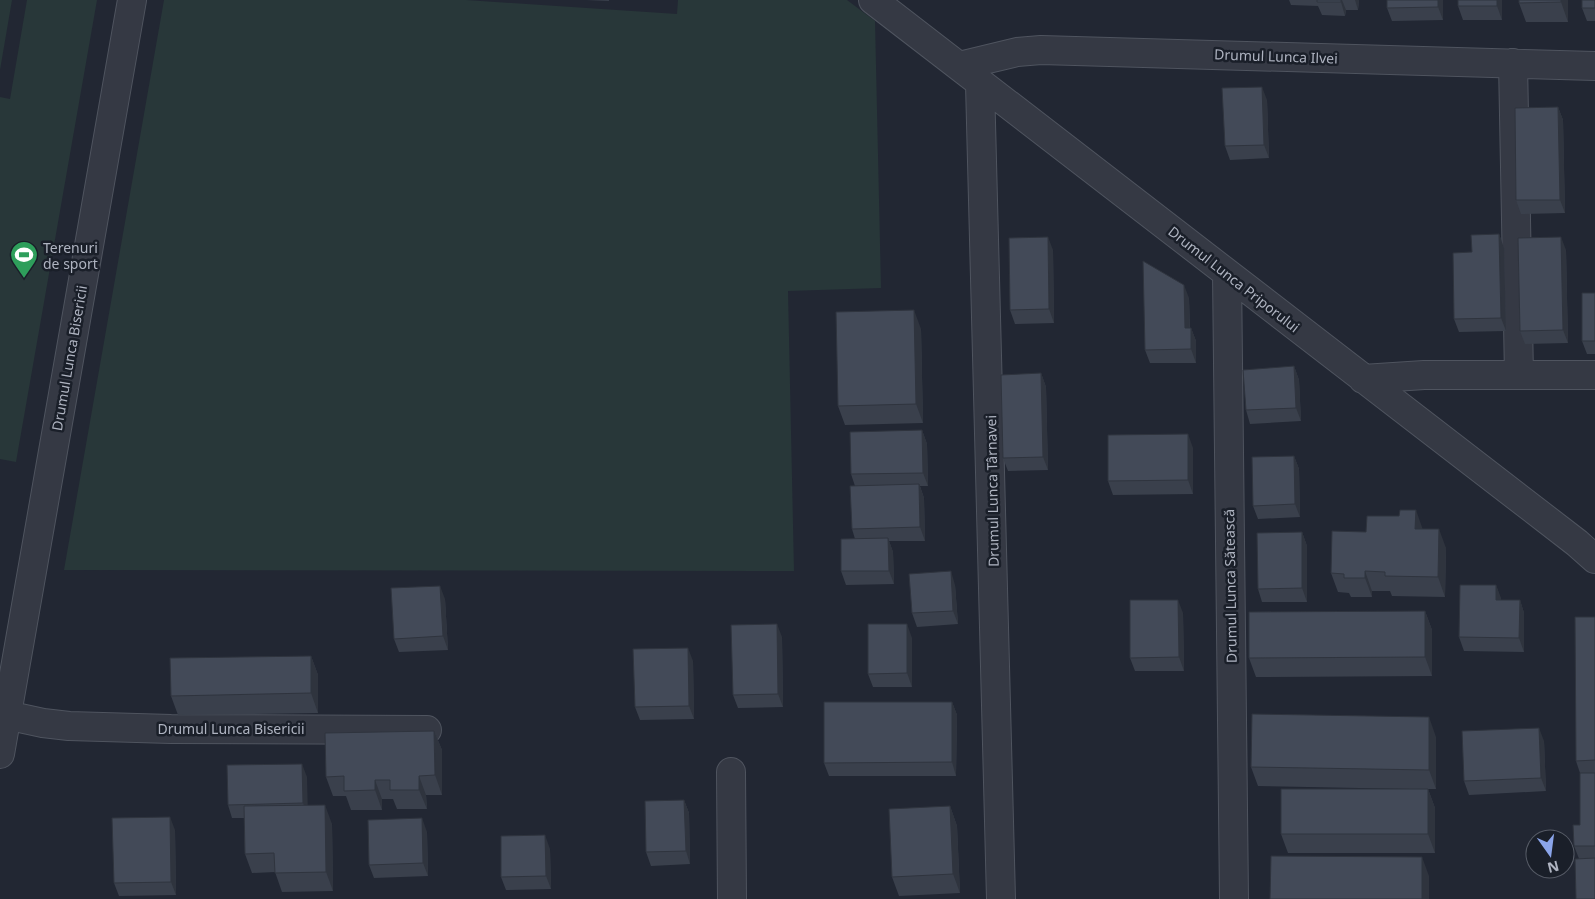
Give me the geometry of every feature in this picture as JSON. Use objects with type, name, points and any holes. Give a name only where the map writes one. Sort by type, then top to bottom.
[{"type":"street","name":"Drumul Lunca Bisericii","points":[[0,754],[132,0]]},
{"type":"street","name":"Drumul Lunca Priporului","points":[[873,0],[1364,379],[1589,548]]},
{"type":"street","name":"Drumul Lunca Ilvei","points":[[959,66],[1010,53],[1041,50],[1595,66]]},
{"type":"street","points":[[1513,63],[1520,375]]},
{"type":"street","name":"Drumul Lunca Târnavei","points":[[980,84],[1001,899]]},
{"type":"street","name":"Drumul Lunca Sătească","points":[[1227,273],[1234,899]]},
{"type":"street","points":[[1364,379],[1424,375],[1595,375]]},
{"type":"street","name":"Drumul Lunca Bisericii","points":[[6,716],[43,723],[78,726],[427,730]]},
{"type":"street","points":[[731,772],[732,899]]},
{"type":"shaded area","points":[[0,0],[12,0],[0,70]]},
{"type":"shaded area","name":"Terenuri de sport","points":[[27,0],[97,0],[16,462],[0,459],[0,97],[10,99]]},
{"type":"shaded area","points":[[164,0],[466,0],[677,14],[678,0],[847,0],[875,21],[881,288],[788,291],[794,571],[64,570]]},
{"type":"building","points":[[1317,0],[1341,0],[1341,2],[1317,2]]},
{"type":"building","points":[[1387,0],[1438,0],[1438,7],[1387,8]]},
{"type":"building","points":[[1458,0],[1497,0],[1497,6],[1458,6]]},
{"type":"building","points":[[1519,0],[1561,0],[1561,2],[1519,3]]},
{"type":"building","points":[[1582,0],[1595,0],[1595,8],[1582,8]]},
{"type":"building","points":[[1262,87],[1264,145],[1225,146],[1222,88]]},
{"type":"building","points":[[1558,107],[1560,200],[1516,200],[1515,108]]},
{"type":"building","points":[[1499,234],[1501,318],[1454,319],[1453,253],[1472,252],[1471,235]]},
{"type":"building","points":[[1048,237],[1049,309],[1010,310],[1009,238]]},
{"type":"building","points":[[1561,237],[1563,330],[1520,331],[1518,238]]},
{"type":"building","points":[[1143,261],[1184,285],[1185,328],[1191,328],[1191,349],[1145,350]]},
{"type":"building","points":[[1582,293],[1595,293],[1595,341],[1582,341]]},
{"type":"building","points":[[914,310],[916,404],[838,406],[836,312]]},
{"type":"building","points":[[1294,366],[1296,408],[1246,410],[1243,370]]},
{"type":"building","points":[[1041,373],[1043,457],[1003,458],[1001,375]]},
{"type":"building","points":[[922,430],[923,473],[851,474],[850,432]]},
{"type":"building","points":[[1188,434],[1188,480],[1108,481],[1108,435]]},
{"type":"building","points":[[1294,456],[1295,504],[1253,506],[1252,457]]},
{"type":"building","points":[[919,484],[920,527],[852,529],[850,486]]},
{"type":"building","points":[[1400,510],[1416,510],[1415,529],[1439,529],[1438,577],[1385,576],[1385,572],[1365,571],[1365,578],[1344,578],[1344,574],[1331,573],[1332,531],[1366,532],[1367,516],[1399,516]]},
{"type":"building","points":[[1302,532],[1302,588],[1258,589],[1257,533]]},
{"type":"building","points":[[888,538],[889,571],[841,571],[841,539]]},
{"type":"building","points":[[951,571],[953,611],[912,613],[909,574]]},
{"type":"building","points":[[1460,585],[1496,585],[1496,600],[1520,600],[1519,638],[1459,637]]},
{"type":"building","points":[[440,586],[443,636],[394,639],[391,588]]},
{"type":"building","points":[[1130,600],[1178,600],[1179,657],[1130,658]]},
{"type":"building","points":[[1425,611],[1425,657],[1249,658],[1249,612]]},
{"type":"building","points":[[1575,617],[1595,617],[1595,760],[1576,761]]},
{"type":"building","points":[[777,624],[778,694],[733,695],[731,625]]},
{"type":"building","points":[[868,624],[907,624],[907,673],[868,674]]},
{"type":"building","points":[[688,648],[689,706],[635,707],[633,649]]},
{"type":"building","points":[[311,656],[311,693],[171,696],[170,658]]},
{"type":"building","points":[[824,702],[952,702],[952,762],[824,763]]},
{"type":"building","points":[[1252,714],[1429,717],[1429,770],[1251,767]]},
{"type":"building","points":[[1539,728],[1541,778],[1464,781],[1462,731]]},
{"type":"building","points":[[434,731],[435,775],[419,776],[419,790],[390,790],[390,780],[375,780],[375,790],[344,791],[344,776],[326,777],[325,733]]},
{"type":"building","points":[[302,764],[303,803],[228,805],[227,765]]},
{"type":"building","points":[[1580,773],[1595,773],[1595,846],[1575,846],[1575,829],[1573,829],[1573,825],[1580,825]]},
{"type":"building","points":[[1281,789],[1428,789],[1428,834],[1281,834]]},
{"type":"building","points":[[684,800],[686,851],[646,852],[645,801]]},
{"type":"building","points":[[325,805],[326,872],[275,873],[274,853],[245,854],[244,806]]},
{"type":"building","points":[[950,806],[953,874],[892,877],[889,809]]},
{"type":"building","points":[[170,817],[171,882],[114,883],[112,818]]},
{"type":"building","points":[[422,818],[423,863],[369,865],[368,820]]},
{"type":"building","points":[[545,835],[546,876],[501,877],[501,836]]},
{"type":"building","points":[[1271,856],[1422,857],[1422,899],[1270,899]]},
{"type":"building","points":[[1595,858],[1595,899],[1576,899],[1575,859]]},
{"type":"place","name":"Terenuri de sport","points":[[24,279]]}]
